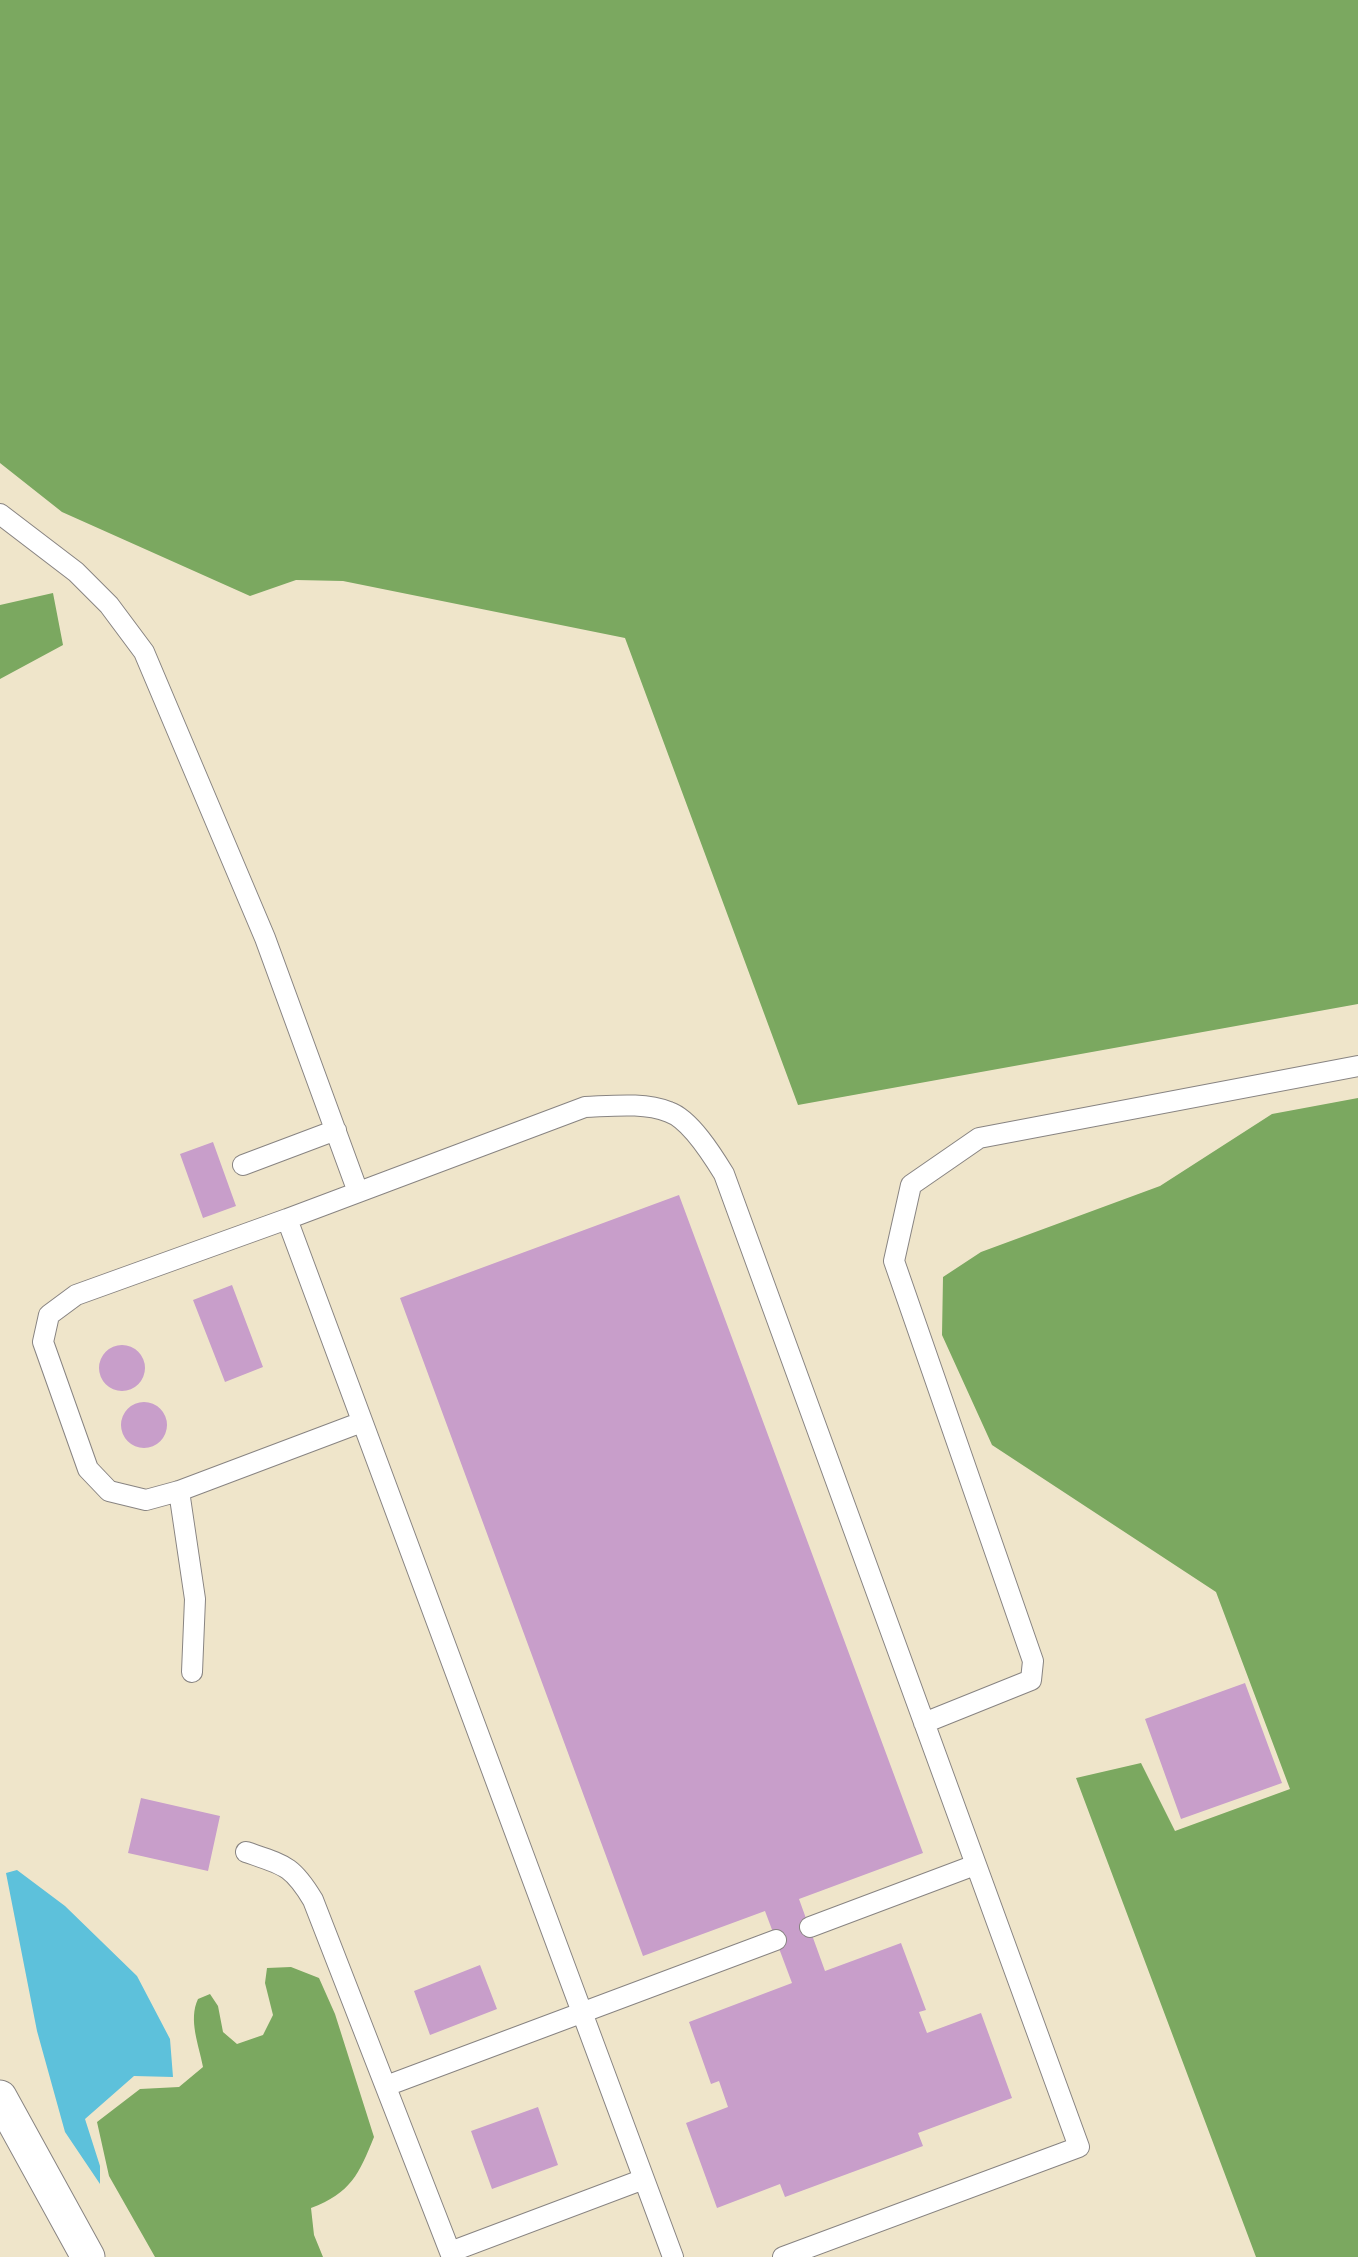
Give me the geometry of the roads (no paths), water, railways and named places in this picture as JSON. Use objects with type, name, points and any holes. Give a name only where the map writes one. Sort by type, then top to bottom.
[{"type":"street","points":[[0,2097],[88,2257]]},
{"type":"lane","points":[[0,514],[76,572],[109,605],[144,652],[265,938],[358,1192]]},
{"type":"lane","points":[[924,1723],[1031,1680],[1033,1660],[894,1261],[911,1185],[979,1138],[1358,1066]]},
{"type":"lane","points":[[362,1422],[179,1491],[146,1500],[109,1491],[88,1469],[43,1342],[49,1315],[76,1295],[585,1107],[628,1106],[671,1112],[704,1141],[724,1174],[1079,2147],[783,2257]]},
{"type":"lane","points":[[243,1165],[336,1130]]},
{"type":"lane","points":[[286,1219],[673,2257]]},
{"type":"lane","points":[[179,1491],[195,1599],[192,1672]]},
{"type":"lane","points":[[246,1852],[288,1866],[301,1880],[313,1900],[451,2255],[644,2179]]},
{"type":"lane","points":[[810,1927],[975,1865]]},
{"type":"lane","points":[[386,2086],[776,1940]]},
{"type":"water","points":[[17,1870],[65,1906],[137,1976],[170,2039],[173,2077],[134,2076],[85,2119],[100,2166],[100,2184],[65,2132],[37,2031],[6,1873]]}]
